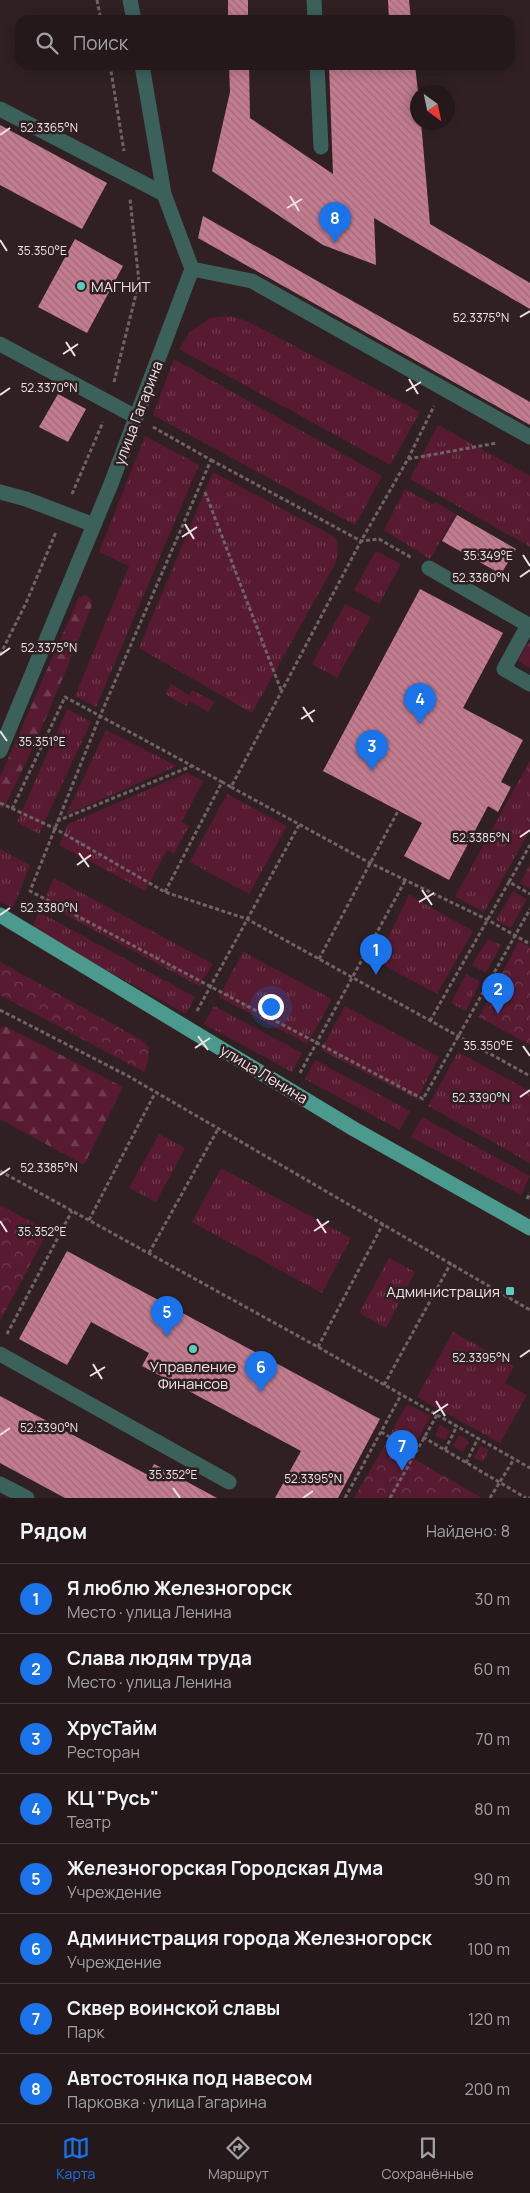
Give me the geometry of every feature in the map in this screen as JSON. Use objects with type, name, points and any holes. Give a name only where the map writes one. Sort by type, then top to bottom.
[{"type":"main road","name":"улица Ленина","points":[[0,915],[354,1129],[530,1228]]},
{"type":"street","points":[[130,0],[133,15]]},
{"type":"street","points":[[314,0],[315,15]]},
{"type":"street","points":[[143,70],[164,194],[192,269],[252,281],[443,390],[530,437]]},
{"type":"street","points":[[317,70],[321,147]]},
{"type":"street","points":[[0,109],[164,194]]},
{"type":"street","name":"улица Гагарина","points":[[0,751],[94,525],[192,269]]},
{"type":"street","points":[[0,344],[136,417]]},
{"type":"street","points":[[0,492],[94,525]]},
{"type":"street","points":[[429,568],[529,625],[504,669],[530,684]]},
{"type":"street","points":[[0,1354],[229,1482]]},
{"type":"street","points":[[0,1484],[27,1498]]},
{"type":"path","points":[[97,0],[100,15]]},
{"type":"path","points":[[0,655],[26,603],[109,403],[139,282],[127,174],[111,70]]},
{"type":"path","points":[[231,787],[361,541],[408,459],[443,390]]},
{"type":"path","points":[[136,417],[361,541],[379,539],[429,568]]},
{"type":"path","points":[[408,459],[502,442]]},
{"type":"path","points":[[211,460],[100,716],[30,891],[423,1099],[530,909]]},
{"type":"path","points":[[205,492],[282,691]]},
{"type":"path","points":[[12,809],[65,697],[370,864],[488,920],[530,944]]},
{"type":"path","points":[[58,821],[192,766]]},
{"type":"path","points":[[165,892],[222,782]]},
{"type":"path","points":[[0,803],[54,828],[165,892],[247,919],[530,1076]]},
{"type":"path","points":[[319,959],[398,811]]},
{"type":"path","points":[[188,1029],[299,825]]},
{"type":"path","points":[[430,1021],[530,845]]},
{"type":"path","points":[[290,1090],[405,881]]},
{"type":"path","points":[[509,882],[530,894]]},
{"type":"path","points":[[0,1010],[128,1076],[450,1263],[506,1298],[530,1310]]},
{"type":"path","points":[[89,1220],[155,1092]]},
{"type":"path","points":[[149,1253],[218,1129]]},
{"type":"path","points":[[0,1171],[318,1347],[530,1468]]},
{"type":"path","points":[[527,1199],[530,1193]]},
{"type":"path","points":[[4,1339],[72,1211]]},
{"type":"path","points":[[318,1347],[382,1224]]},
{"type":"path","points":[[384,1385],[450,1263]]},
{"type":"path","points":[[506,1298],[510,1291]]},
{"type":"path","points":[[345,1498],[401,1395]]},
{"type":"path","points":[[390,1498],[437,1415]]},
{"type":"path","points":[[444,1450],[457,1426]]},
{"type":"path","points":[[381,1432],[415,1452]]},
{"type":"path","points":[[423,1437],[499,1483],[528,1498]]},
{"type":"path","points":[[466,1463],[478,1438]]},
{"type":"path","points":[[490,1498],[514,1459]]},
{"type":"green space","points":[[230,316],[247,321],[420,412],[390,465],[179,349],[190,332],[210,318]]},
{"type":"green space","points":[[174,359],[382,476],[355,525],[153,415]]},
{"type":"green space","points":[[438,425],[530,476],[530,547],[410,479]]},
{"type":"green space","points":[[145,436],[199,465],[96,707],[75,696],[129,566],[99,552]]},
{"type":"green space","points":[[213,472],[335,537],[338,543],[336,562],[252,713],[139,648]]},
{"type":"green space","points":[[405,489],[432,504],[436,503],[456,514],[430,559],[384,530]]},
{"type":"green space","points":[[376,551],[401,564],[379,604],[354,590]]},
{"type":"green space","points":[[86,595],[91,599],[92,605],[72,656],[29,756],[5,805],[0,809],[0,777],[79,597]]},
{"type":"green space","points":[[345,604],[371,617],[337,678],[312,664]]},
{"type":"green space","points":[[530,642],[530,668],[518,661]]},
{"type":"green space","points":[[171,684],[189,695],[192,690],[214,702],[208,712],[189,701],[186,706],[165,694]]},
{"type":"green space","points":[[67,709],[91,722],[39,834],[17,822]]},
{"type":"green space","points":[[106,730],[177,766],[66,815]]},
{"type":"green space","points":[[530,760],[530,830],[484,912],[455,897]]},
{"type":"green space","points":[[187,773],[203,781],[182,822],[189,826],[174,854],[167,850],[145,891],[59,845],[68,824]]},
{"type":"green space","points":[[227,794],[287,826],[249,894],[190,862]]},
{"type":"green space","points":[[0,849],[30,865],[13,908],[0,901]]},
{"type":"green space","points":[[530,864],[530,888],[520,883]]},
{"type":"green space","points":[[54,878],[213,964],[202,981],[201,987],[43,903]]},
{"type":"green space","points":[[513,891],[527,899],[511,928],[496,920]]},
{"type":"green space","points":[[409,895],[473,931],[437,994],[376,961]]},
{"type":"green space","points":[[39,912],[195,997],[186,1014],[31,929]]},
{"type":"green space","points":[[488,939],[501,945],[486,973],[472,965]]},
{"type":"green space","points":[[519,941],[530,947],[530,1045],[479,1017]]},
{"type":"green space","points":[[243,952],[332,999],[307,1044],[219,997]]},
{"type":"green space","points":[[0,962],[140,1039],[149,1047],[148,1062],[144,1072],[0,995]]},
{"type":"green space","points":[[466,974],[480,982],[466,1011],[451,1003]]},
{"type":"green space","points":[[214,1006],[302,1053],[292,1072],[204,1024]]},
{"type":"green space","points":[[345,1006],[439,1057],[417,1099],[321,1050]]},
{"type":"green space","points":[[5,1026],[123,1087],[84,1165],[0,1119],[0,1029]]},
{"type":"green space","points":[[458,1052],[530,1091],[530,1163],[428,1106]]},
{"type":"green space","points":[[315,1060],[410,1111],[400,1130],[305,1079]]},
{"type":"green space","points":[[422,1117],[530,1176],[521,1195],[411,1137]]},
{"type":"green space","points":[[159,1134],[185,1148],[156,1202],[129,1188]]},
{"type":"green space","points":[[221,1168],[351,1238],[322,1293],[192,1222]]},
{"type":"green space","points":[[0,1205],[48,1231],[0,1321]]},
{"type":"green space","points":[[389,1258],[415,1272],[386,1328],[359,1313]]},
{"type":"green space","points":[[453,1332],[514,1366],[505,1383],[527,1395],[500,1443],[417,1397]]},
{"type":"green space","points":[[407,1404],[431,1416],[413,1447],[390,1434]]},
{"type":"green space","points":[[440,1425],[450,1431],[445,1440],[435,1435]]},
{"type":"green space","points":[[459,1435],[469,1441],[463,1452],[453,1446]]},
{"type":"green space","points":[[386,1443],[482,1498],[354,1498]]},
{"type":"green space","points":[[480,1446],[489,1450],[483,1462],[474,1458]]},
{"type":"building","points":[[228,0],[248,0],[248,15],[228,15]]},
{"type":"building","points":[[388,0],[409,0],[410,15],[389,15]]},
{"type":"building","points":[[229,70],[249,70],[250,118],[333,174],[329,70],[416,70],[417,85],[410,85],[410,130],[422,130],[430,224],[530,283],[530,309],[374,218],[376,265],[323,245],[212,171],[230,92]]},
{"type":"building","points":[[0,125],[107,183],[82,229],[0,185]]},
{"type":"building","points":[[203,216],[530,402],[530,425],[198,238]]},
{"type":"building","name":"МАГНИТ","points":[[75,239],[123,266],[87,333],[38,307]]},
{"type":"building","points":[[58,394],[86,409],[68,442],[39,427]]},
{"type":"building","points":[[457,515],[516,549],[501,574],[442,541]]},
{"type":"building","points":[[420,589],[503,633],[463,708],[523,740],[501,782],[511,787],[498,812],[488,806],[449,880],[404,856],[422,823],[323,771]]},
{"type":"building","points":[[67,1251],[380,1419],[338,1498],[275,1498],[301,1451],[142,1366],[149,1353],[91,1322],[67,1365],[19,1339]]},
{"type":"building","points":[[0,1396],[148,1475],[154,1464],[217,1498],[65,1498],[0,1463]]},
{"type":"place","name":"Автостоянка под навесом","points":[[335,243]]},
{"type":"place","name":"МАГНИТ","points":[[81,286]]},
{"type":"place","name":"КЦ \"Русь\"","points":[[420,724]]},
{"type":"place","name":"ХрусТайм","points":[[372,771]]},
{"type":"place","name":"Я люблю Железногорск","points":[[376,975]]},
{"type":"place","name":"Слава людям труда","points":[[498,1014]]},
{"type":"place","name":"Администрация","points":[[510,1291]]},
{"type":"place","name":"Железногорская Городская Дума","points":[[167,1337]]},
{"type":"place","name":"Управление Финансов","points":[[193,1349]]},
{"type":"place","name":"Администрация города Железногорск","points":[[261,1392]]},
{"type":"place","name":"Сквер воинской славы","points":[[402,1471]]}]
